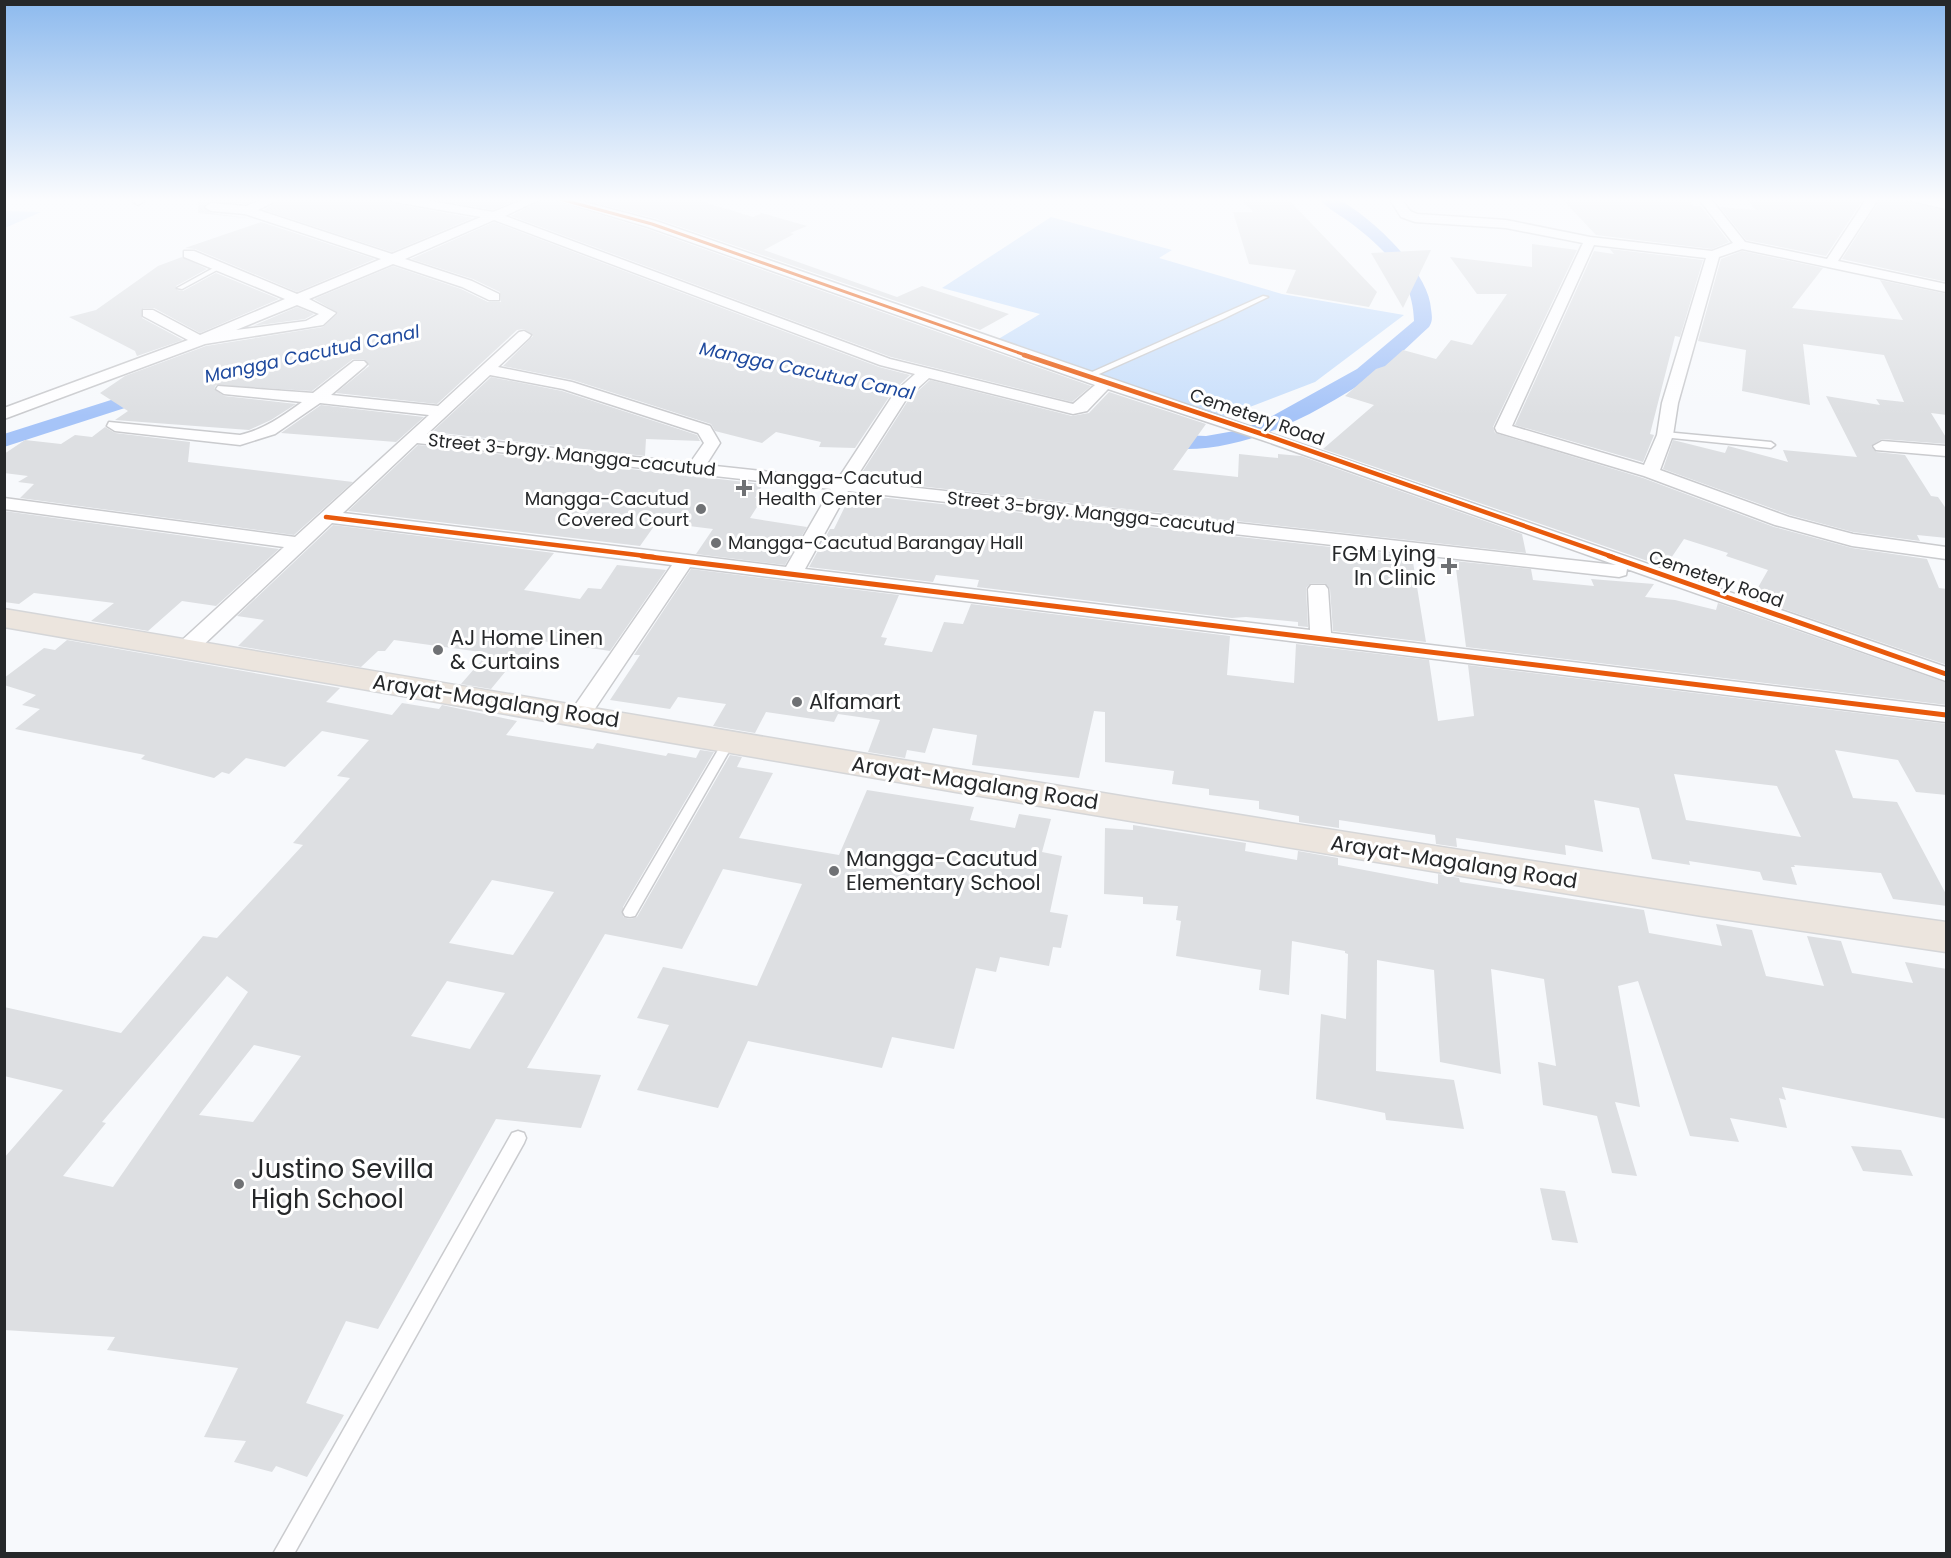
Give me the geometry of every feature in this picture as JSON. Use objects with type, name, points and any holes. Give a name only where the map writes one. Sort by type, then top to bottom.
[{"type":"main road","name":"Arayat-Magalang Road","points":[[4,618],[1702,902],[1947,937]]},
{"type":"street","points":[[148,313],[199,340],[306,325],[318,322],[329,313],[224,271]]},
{"type":"street","points":[[4,414],[109,378],[363,271]]},
{"type":"street","points":[[426,271],[467,284],[494,297]]},
{"type":"street","points":[[641,271],[885,362],[924,374],[1073,409],[1081,408],[1105,383]]},
{"type":"street","name":"Cemetery Road","points":[[786,271],[1105,383],[1268,436],[1660,576],[1947,674]]},
{"type":"street","points":[[1576,271],[1503,428],[1650,472],[1782,521],[1852,540],[1947,553]]},
{"type":"street","points":[[1650,472],[1665,435],[1670,403],[1708,271]]},
{"type":"street","points":[[1863,271],[1947,288]]},
{"type":"street","points":[[188,647],[524,335]]},
{"type":"street","points":[[115,426],[240,440],[255,439],[315,398],[358,364]]},
{"type":"street","points":[[487,370],[566,385],[704,430],[712,443],[695,469]]},
{"type":"street","points":[[791,576],[843,485],[906,390],[924,374]]},
{"type":"street","points":[[224,389],[442,411]]},
{"type":"street","name":"Street 3-brgy. Mangga-cacutud","points":[[414,438],[1660,576]]},
{"type":"street","points":[[1882,446],[1947,451]]},
{"type":"street","points":[[4,503],[298,543]]},
{"type":"street","points":[[326,517],[683,563],[1947,715]]},
{"type":"street","points":[[580,714],[683,563]]},
{"type":"street","points":[[1318,589],[1321,640]]},
{"type":"lane","points":[[180,288],[212,271]]},
{"type":"lane","points":[[1087,376],[1161,342],[1220,320],[1264,297]]},
{"type":"lane","points":[[1665,435],[1771,445]]},
{"type":"lane","points":[[630,912],[729,741]]},
{"type":"lane","points":[[283,1554],[518,1138]]},
{"type":"shaded area","points":[[969,271],[1202,271],[1282,294],[1404,315],[1315,382],[1221,418],[995,341],[1040,314],[942,288]]},
{"type":"building","points":[[151,271],[204,271],[176,286],[177,290],[183,291],[216,273],[279,299],[200,333],[154,308],[143,308],[142,318],[183,340],[137,356],[135,351],[69,317],[96,310]]},
{"type":"building","points":[[246,271],[347,271],[297,292]]},
{"type":"building","points":[[382,271],[407,271],[461,289],[488,302],[501,302],[500,292],[473,279],[447,271],[623,271],[879,367],[910,375],[893,391],[855,448],[819,447],[821,442],[776,432],[762,443],[715,431],[711,424],[573,380],[503,366],[533,336],[524,329],[517,330],[437,404],[336,393],[369,366],[364,359],[353,359],[312,391],[216,385],[214,389],[224,396],[296,404],[271,420],[249,430],[115,420],[128,411],[100,393],[125,376],[206,346],[323,327],[338,313],[314,299]]},
{"type":"building","points":[[658,271],[765,271],[1091,386],[1072,402],[891,357]]},
{"type":"building","points":[[807,271],[823,271],[897,297],[922,286],[1009,314],[980,330]]},
{"type":"building","points":[[1296,271],[1357,271],[1377,292],[1369,307],[1286,293]]},
{"type":"building","points":[[1381,271],[1421,271],[1403,308]]},
{"type":"building","points":[[1460,271],[1567,271],[1493,427],[1495,433],[1643,478],[1774,527],[1852,548],[1927,559],[1939,588],[1947,589],[1947,665],[1752,598],[1768,570],[1726,556],[1728,553],[1684,539],[1665,567],[1323,449],[1374,405],[1345,396],[1376,369],[1385,366],[1403,350],[1436,359],[1451,340],[1472,345],[1507,294],[1477,294]]},
{"type":"building","points":[[1585,271],[1700,271],[1680,337],[1675,336],[1650,434],[1654,435],[1643,462],[1515,425]]},
{"type":"building","points":[[1718,271],[1821,271],[1792,308],[1903,320],[1880,280],[1947,294],[1947,415],[1931,413],[1947,439],[1947,444],[1882,439],[1871,446],[1876,452],[1905,455],[1931,496],[1938,497],[1947,510],[1947,538],[1917,535],[1920,541],[1853,532],[1790,515],[1663,469],[1673,440],[1725,453],[1728,446],[1788,462],[1783,450],[1857,457],[1826,396],[1880,405],[1876,399],[1904,402],[1884,355],[1803,344],[1810,405],[1742,391],[1746,350],[1698,341]]},
{"type":"building","points":[[1895,271],[1947,271],[1947,282]]},
{"type":"building","points":[[297,307],[314,314],[305,319],[253,326]]},
{"type":"building","points":[[491,377],[562,391],[697,435],[700,441],[646,439],[645,456],[432,432]]},
{"type":"building","points":[[930,380],[1072,416],[1089,413],[1109,392],[1206,424],[1173,470],[1238,477],[1239,454],[1278,458],[1278,454],[1301,456],[1522,534],[1526,553],[900,484],[900,481],[863,471],[909,399]]},
{"type":"building","points":[[321,405],[424,417],[396,442],[281,433]]},
{"type":"building","points":[[105,427],[115,433],[190,442],[188,462],[353,482],[294,535],[20,498],[34,484],[18,482],[28,476],[4,473],[4,454],[25,440],[61,444],[75,435],[92,437]]},
{"type":"building","points":[[418,445],[763,484],[755,498],[762,499],[750,518],[807,527],[785,565],[696,554],[713,529],[657,522],[640,546],[348,511]]},
{"type":"building","points":[[851,494],[1412,556],[1426,642],[1333,631],[1330,589],[1325,583],[1311,583],[1306,588],[1308,627],[1298,626],[1298,622],[1246,617],[1232,618],[977,587],[979,580],[936,575],[933,582],[809,567],[830,529],[834,529]]},
{"type":"building","points":[[4,511],[279,549],[216,606],[182,601],[148,631],[91,621],[114,603],[34,593],[19,604],[4,602]]},
{"type":"building","points":[[333,525],[554,553],[524,590],[580,599],[588,588],[601,589],[617,565],[666,570],[610,651],[542,641],[523,661],[515,660],[491,689],[461,684],[488,653],[394,640],[385,651],[378,651],[361,667],[238,646],[264,620],[237,616]]},
{"type":"building","points":[[1455,561],[1531,569],[1533,580],[1594,586],[1591,579],[1654,584],[1645,597],[1675,600],[1716,610],[1718,603],[1947,683],[1947,705],[1466,647]]},
{"type":"building","points":[[691,569],[899,595],[881,637],[887,638],[884,645],[932,652],[944,622],[963,624],[971,604],[1230,636],[1227,675],[1294,683],[1296,644],[1429,660],[1438,721],[1474,716],[1468,665],[1947,724],[1947,795],[1916,792],[1898,760],[1835,750],[1853,798],[1897,802],[1947,896],[1947,906],[1893,899],[1881,873],[1794,865],[1795,867],[1791,867],[1797,885],[1763,880],[1760,872],[1689,861],[1690,865],[1652,859],[1639,808],[1594,800],[1603,852],[1565,845],[1566,855],[1456,838],[1457,847],[1436,844],[1435,835],[1339,820],[1339,828],[1299,822],[1299,816],[1259,809],[1259,801],[1209,795],[1209,789],[1172,784],[1174,771],[1105,762],[1105,712],[1094,711],[1079,778],[972,765],[977,735],[933,728],[925,753],[907,750],[905,758],[868,752],[880,720],[838,714],[834,722],[766,712],[755,733],[713,726],[726,704],[678,697],[670,709],[610,700],[640,655],[634,655]],"holes":[[[1674,774],[1777,786],[1801,837],[1686,820]]]},
{"type":"building","points":[[67,640],[340,688],[326,702],[392,715],[402,703],[439,709],[442,705],[517,721],[506,735],[593,749],[597,743],[666,756],[668,753],[696,758],[700,750],[714,752],[623,907],[623,917],[630,919],[637,917],[730,755],[742,757],[737,767],[773,773],[739,838],[839,855],[867,790],[974,807],[970,820],[1015,828],[1019,814],[1051,819],[1042,852],[1062,856],[1050,912],[1068,915],[1061,948],[1053,947],[1049,966],[1000,957],[996,972],[976,968],[954,1049],[892,1037],[882,1068],[748,1041],[718,1108],[637,1090],[669,1025],[637,1018],[663,967],[757,986],[802,884],[723,869],[682,949],[605,934],[527,1068],[601,1075],[581,1128],[496,1119],[378,1329],[346,1321],[306,1403],[344,1415],[307,1477],[276,1466],[272,1472],[234,1462],[246,1441],[204,1437],[238,1368],[107,1350],[115,1337],[4,1330],[4,1158],[63,1090],[4,1076],[4,1007],[121,1033],[203,936],[217,938],[303,845],[293,843],[350,778],[337,776],[369,740],[322,731],[285,767],[246,758],[229,774],[222,772],[214,778],[141,759],[145,755],[15,729],[40,709],[22,705],[36,695],[4,685],[4,678],[44,648],[55,650]],"holes":[[[492,880],[554,892],[513,955],[449,943]],[[227,976],[248,992],[113,1187],[63,1176],[106,1123],[102,1122]],[[447,981],[505,993],[470,1049],[411,1036]],[[254,1045],[301,1056],[253,1122],[199,1115]]]},
{"type":"building","points":[[1133,825],[1246,843],[1245,851],[1297,860],[1298,851],[1338,858],[1338,865],[1438,884],[1438,874],[1459,878],[1460,882],[1644,910],[1649,933],[1722,946],[1716,924],[1752,930],[1766,976],[1824,986],[1807,936],[1841,941],[1852,973],[1913,983],[1905,962],[1947,969],[1947,1119],[1782,1087],[1786,1100],[1779,1098],[1787,1128],[1730,1118],[1739,1142],[1690,1136],[1638,981],[1618,986],[1640,1107],[1615,1102],[1637,1176],[1612,1173],[1597,1116],[1543,1105],[1538,1062],[1556,1066],[1544,979],[1491,969],[1501,1074],[1440,1062],[1434,970],[1377,960],[1376,1071],[1454,1080],[1464,1129],[1386,1120],[1385,1113],[1316,1099],[1321,1014],[1346,1019],[1348,954],[1345,951],[1292,941],[1289,995],[1259,990],[1261,970],[1176,956],[1181,921],[1176,920],[1178,906],[1143,904],[1143,897],[1104,894],[1105,828],[1133,830]]},
{"type":"building","points":[[1851,1146],[1901,1150],[1913,1176],[1863,1171]]},
{"type":"building","points":[[1540,1188],[1565,1191],[1578,1243],[1552,1240]]},
{"type":"waterway","name":"Mangga Cacutud Canal","points":[[1153,440],[1206,442],[1245,435],[1274,423],[1364,373],[1423,323],[1422,302],[1416,284],[1408,271]]},
{"type":"waterway","name":"Mangga Cacutud Canal","points":[[4,441],[155,392]]},
{"type":"cycle path","points":[[785,271],[1105,383],[1268,436],[1946,674]]},
{"type":"cycle path","points":[[326,517],[1946,715]]},
{"type":"place","name":"Mangga-Cacutud Health Center","points":[[744,488]]},
{"type":"place","name":"Mangga-Cacutud Covered Court","points":[[701,509]]},
{"type":"place","name":"Mangga-Cacutud Barangay Hall","points":[[716,543]]},
{"type":"place","name":"FGM Lying In Clinic","points":[[1449,566]]},
{"type":"place","name":"AJ Home Linen & Curtains","points":[[438,650]]},
{"type":"place","name":"Alfamart","points":[[797,702]]},
{"type":"place","name":"Mangga-Cacutud Elementary School","points":[[834,871]]},
{"type":"place","name":"Justino Sevilla High School","points":[[239,1184]]}]
